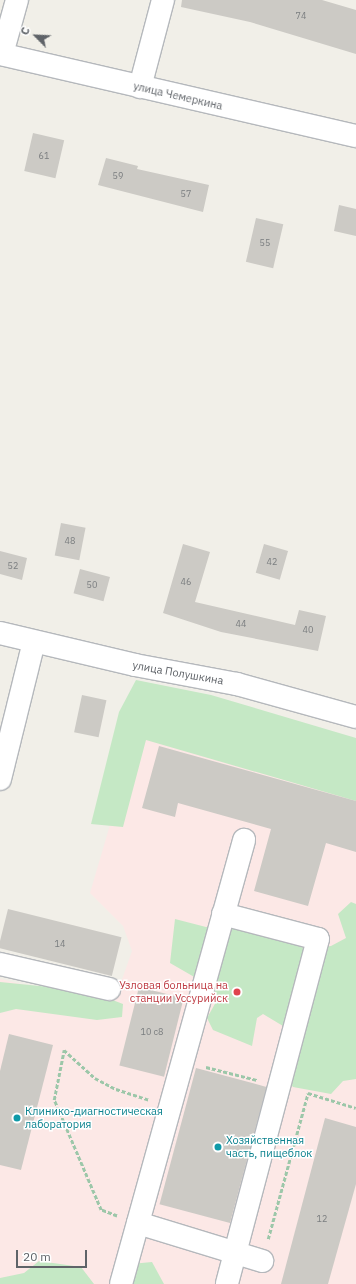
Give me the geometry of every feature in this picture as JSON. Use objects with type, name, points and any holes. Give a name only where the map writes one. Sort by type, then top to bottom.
[{"type":"street","points":[[1,54],[17,0]]},
{"type":"street","points":[[140,87],[163,0]]},
{"type":"street","name":"улица Чемеркина","points":[[1,54],[356,136]]},
{"type":"street","name":"улица Полушкина","points":[[0,633],[34,642],[237,684],[356,716]]},
{"type":"street","points":[[0,779],[34,642]]},
{"type":"street","points":[[121,1284],[244,840]]},
{"type":"street","points":[[223,914],[318,939],[227,1284]]},
{"type":"street","points":[[0,964],[109,989]]},
{"type":"street","points":[[138,1223],[262,1261]]},
{"type":"path","points":[[138,1223],[101,1210],[97,1203],[54,1100],[64,1050],[95,1078],[116,1089],[170,1107]]},
{"type":"path","points":[[183,1061],[279,1085],[356,1108]]},
{"type":"path","points":[[262,1261],[308,1094]]},
{"type":"shaded area","name":"Узловая больница на станции Уссурийск","points":[[147,699],[356,753],[356,1284],[0,1284],[0,979],[113,1005],[132,951],[123,926],[90,893]]},
{"type":"green space","points":[[136,680],[211,695],[356,738],[356,801],[146,740],[123,827],[91,824],[119,712]]},
{"type":"green space","points":[[351,902],[356,904],[356,1079],[343,1081],[331,1094],[293,1087],[286,1078],[297,1041],[283,1026],[263,1014],[257,1018],[252,1046],[213,1030],[207,1018],[216,1002],[196,978],[170,963],[175,919],[206,927],[237,928],[273,935],[306,949],[331,946],[346,938],[338,914]]},
{"type":"green space","points":[[0,982],[89,991],[123,1004],[122,1017],[97,1020],[16,1009],[0,1013]]},
{"type":"green space","points":[[39,1261],[81,1267],[94,1284],[0,1284],[0,1278],[24,1273]]},
{"type":"green space","points":[[152,1262],[164,1284],[129,1284],[131,1264]]},
{"type":"building","points":[[182,0],[322,0],[356,10],[356,54],[250,22],[181,7]]},
{"type":"building","points":[[33,133],[64,140],[55,178],[24,171]]},
{"type":"building","points":[[106,158],[138,166],[137,169],[209,185],[203,212],[98,185]]},
{"type":"building","points":[[339,205],[356,209],[356,236],[334,231]]},
{"type":"building","points":[[256,218],[283,224],[273,268],[246,262]]},
{"type":"building","points":[[61,523],[86,528],[79,560],[55,555]]},
{"type":"building","points":[[183,544],[210,552],[195,602],[295,625],[299,610],[326,616],[318,651],[221,632],[163,613]]},
{"type":"building","points":[[264,544],[288,551],[280,580],[256,573]]},
{"type":"building","points":[[0,551],[27,558],[22,580],[0,574]]},
{"type":"building","points":[[80,569],[110,577],[103,601],[74,593]]},
{"type":"building","points":[[82,695],[106,700],[99,737],[74,732]]},
{"type":"building","points":[[159,746],[356,801],[356,852],[326,843],[308,906],[254,891],[271,829],[178,803],[175,817],[142,808]]},
{"type":"building","points":[[8,909],[122,937],[112,976],[0,948],[0,941]]},
{"type":"building","points":[[139,987],[184,998],[164,1077],[119,1066]]},
{"type":"building","name":"Клинико-диагностическая лаборатория","points":[[9,1034],[53,1045],[21,1170],[0,1165],[0,1071]]},
{"type":"building","name":"Хозяйственная часть, пищеблок","points":[[196,1068],[267,1087],[230,1223],[160,1204]]},
{"type":"building","points":[[325,1118],[356,1127],[356,1184],[328,1284],[281,1284]]},
{"type":"place","name":"Узловая больница на станции Уссурийск","points":[[237,992]]},
{"type":"place","name":"Клинико-диагностическая лаборатория","points":[[17,1118]]},
{"type":"place","name":"Хозяйственная часть, пищеблок","points":[[218,1147]]}]
